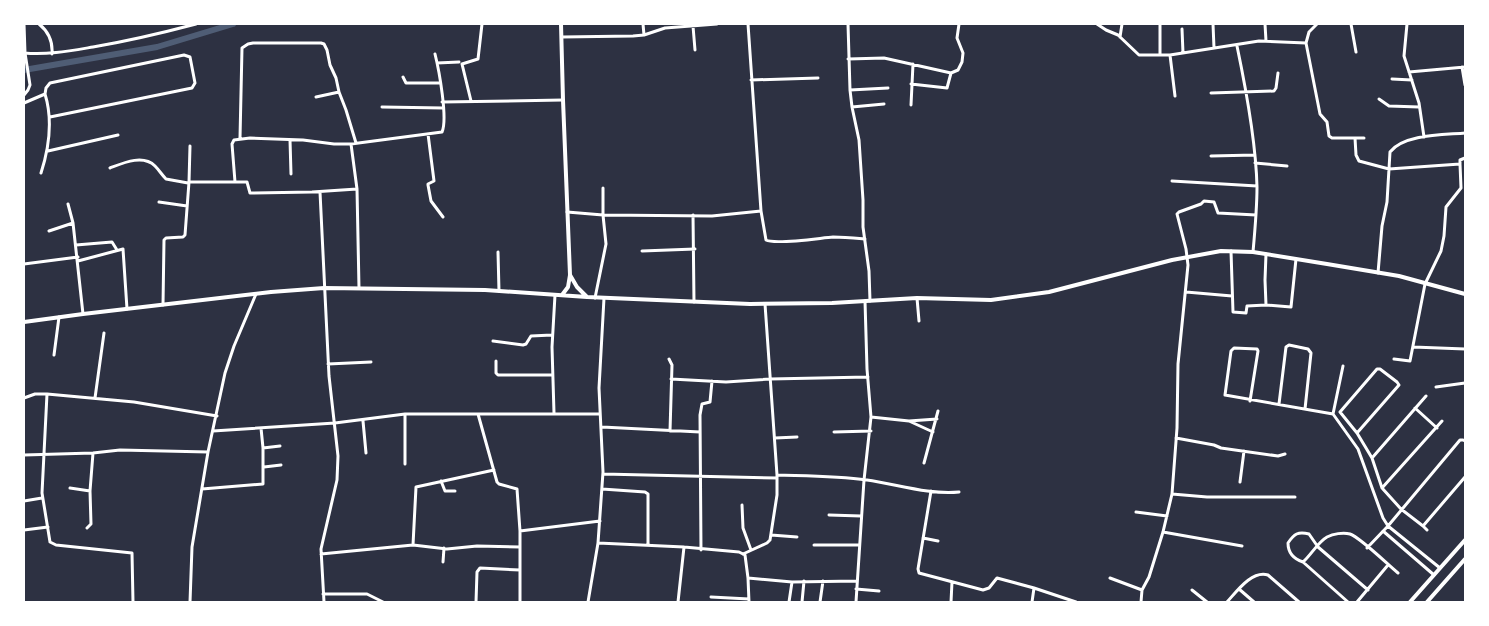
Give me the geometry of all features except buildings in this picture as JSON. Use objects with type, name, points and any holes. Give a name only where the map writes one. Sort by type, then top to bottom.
[{"type":"main road","points":[[561,24],[562,100],[570,275],[568,287],[562,295]]},
{"type":"main road","points":[[24,322],[256,294],[324,288],[500,291],[595,298],[765,304],[832,304],[918,298],[1010,299],[1049,292],[1188,257],[1231,251],[1253,252],[1378,272],[1465,294]]},
{"type":"main road","points":[[570,275],[577,287],[587,297]]},
{"type":"main road","points":[[1410,602],[1465,540]]},
{"type":"main road","points":[[1427,602],[1465,559]]},
{"type":"street","points":[[24,24],[25,53],[30,79],[28,90],[24,95]]},
{"type":"street","points":[[39,24],[47,31],[51,38],[52,54]]},
{"type":"street","points":[[25,53],[52,54],[160,34],[196,24]]},
{"type":"street","points":[[471,101],[462,64],[478,59],[482,24]]},
{"type":"street","points":[[643,24],[644,35]]},
{"type":"street","points":[[562,36],[644,35],[665,28],[717,24]]},
{"type":"street","points":[[748,24],[765,237],[770,242],[835,237],[864,239]]},
{"type":"street","points":[[848,24],[850,90],[859,140],[864,239],[869,271],[868,377],[871,417],[861,516],[856,602]]},
{"type":"street","points":[[848,59],[884,58],[951,73],[958,70],[962,62],[963,53],[957,38],[959,24]]},
{"type":"street","points":[[1097,24],[1103,29],[1116,33],[1139,55],[1170,55],[1266,42],[1306,43]]},
{"type":"street","points":[[1120,37],[1122,24]]},
{"type":"street","points":[[1160,24],[1160,55]]},
{"type":"street","points":[[1214,24],[1214,48]]},
{"type":"street","points":[[1265,24],[1266,42]]},
{"type":"street","points":[[1317,24],[1309,32],[1306,43],[1320,114],[1327,122],[1329,136],[1332,138],[1364,138]]},
{"type":"street","points":[[1350,24],[1356,52]]},
{"type":"street","points":[[1407,24],[1404,56],[1420,107],[1424,137]]},
{"type":"street","points":[[693,26],[695,50]]},
{"type":"street","points":[[1182,29],[1183,53]]},
{"type":"street","points":[[240,138],[242,48],[248,44],[324,44],[356,143]]},
{"type":"street","points":[[1237,46],[1255,155],[1257,186],[1253,252]]},
{"type":"street","points":[[235,182],[232,144],[234,140],[240,138],[351,144],[440,133],[443,131],[443,108],[435,54]]},
{"type":"street","points":[[41,173],[48,151],[50,117],[45,94],[46,88],[50,83],[184,55],[190,57],[195,83],[194,87],[50,117]]},
{"type":"street","points":[[1170,55],[1175,96]]},
{"type":"street","points":[[437,63],[459,62]]},
{"type":"street","points":[[911,105],[913,64]]},
{"type":"street","points":[[1408,72],[1464,67],[1465,85]]},
{"type":"street","points":[[911,84],[947,88],[951,73]]},
{"type":"street","points":[[1211,93],[1274,91],[1278,73]]},
{"type":"street","points":[[403,77],[406,83],[440,83]]},
{"type":"street","points":[[751,80],[818,78]]},
{"type":"street","points":[[1392,79],[1412,80]]},
{"type":"street","points":[[850,90],[888,88]]},
{"type":"street","points":[[316,97],[339,92]]},
{"type":"street","points":[[24,103],[45,94]]},
{"type":"street","points":[[1378,99],[1389,106],[1420,107]]},
{"type":"street","points":[[442,102],[562,100]]},
{"type":"street","points":[[852,107],[884,104]]},
{"type":"street","points":[[382,107],[443,108]]},
{"type":"street","points":[[1378,272],[1382,226],[1387,202],[1390,152],[1399,143],[1424,137],[1465,133]]},
{"type":"street","points":[[48,151],[118,134]]},
{"type":"street","points":[[428,134],[434,181],[428,185],[431,201],[443,217]]},
{"type":"street","points":[[1355,138],[1356,155],[1359,161],[1389,169],[1460,164]]},
{"type":"street","points":[[290,140],[291,174]]},
{"type":"street","points":[[351,144],[357,189],[360,288]]},
{"type":"street","points":[[163,305],[164,240],[166,238],[185,236],[190,146]]},
{"type":"street","points":[[1211,156],[1255,155]]},
{"type":"street","points":[[1394,359],[1409,361],[1425,284],[1441,251],[1446,207],[1461,188],[1460,160],[1465,158]]},
{"type":"street","points":[[110,168],[130,161],[142,160],[154,165],[166,179],[172,181],[247,182],[250,193],[320,192],[357,189]]},
{"type":"street","points":[[1255,163],[1286,166]]},
{"type":"street","points":[[1172,181],[1257,186]]},
{"type":"street","points":[[595,298],[606,244],[603,188]]},
{"type":"street","points":[[320,192],[328,364],[338,467],[321,554],[324,602]]},
{"type":"street","points":[[1141,602],[1142,590],[1149,577],[1172,494],[1178,364],[1188,257],[1177,216],[1179,212],[1205,201],[1214,202],[1218,213],[1256,215]]},
{"type":"street","points":[[159,202],[187,206]]},
{"type":"street","points":[[68,204],[73,223],[78,259],[83,314]]},
{"type":"street","points":[[567,212],[603,215],[733,215],[762,211]]},
{"type":"street","points":[[693,215],[695,249],[694,302]]},
{"type":"street","points":[[49,232],[73,223]]},
{"type":"street","points":[[76,245],[112,242],[117,250]]},
{"type":"street","points":[[24,264],[78,259],[122,249],[127,309]]},
{"type":"street","points":[[642,251],[695,249]]},
{"type":"street","points":[[1231,251],[1234,312],[1245,313],[1246,306],[1291,307],[1293,303],[1296,259]]},
{"type":"street","points":[[498,252],[500,291]]},
{"type":"street","points":[[1266,254],[1264,280],[1266,306]]},
{"type":"street","points":[[1186,292],[1232,296]]},
{"type":"street","points":[[190,602],[192,547],[208,452],[225,374],[234,346],[256,294]]},
{"type":"street","points":[[554,413],[552,335],[555,294]]},
{"type":"street","points":[[588,602],[598,543],[603,474],[602,427],[599,414],[604,298]]},
{"type":"street","points":[[918,298],[919,321]]},
{"type":"street","points":[[598,543],[684,547],[743,554],[769,542],[777,476],[765,304]]},
{"type":"street","points":[[54,355],[59,317]]},
{"type":"street","points":[[95,398],[104,333]]},
{"type":"street","points":[[493,341],[523,345],[526,344],[530,336],[552,335]]},
{"type":"street","points":[[1279,404],[1286,347],[1289,345],[1308,349],[1311,353],[1304,409]]},
{"type":"street","points":[[1413,347],[1465,349]]},
{"type":"street","points":[[1250,401],[1258,351],[1257,349],[1234,348],[1231,352],[1225,396],[1250,401],[1279,404],[1333,414],[1358,449],[1380,513],[1388,526],[1440,568]]},
{"type":"street","points":[[669,360],[672,365],[670,431]]},
{"type":"street","points":[[496,361],[496,373],[498,375],[552,375]]},
{"type":"street","points":[[328,364],[371,362]]},
{"type":"street","points":[[1333,414],[1343,366]]},
{"type":"street","points":[[1357,433],[1399,385],[1380,369],[1377,369],[1341,410],[1342,415],[1357,433],[1372,458],[1382,488],[1401,509],[1427,530]]},
{"type":"street","points":[[672,379],[712,381],[868,377]]},
{"type":"street","points":[[701,550],[700,414],[702,404],[710,402],[712,381]]},
{"type":"street","points":[[1436,386],[1465,383]]},
{"type":"street","points":[[24,398],[34,394],[47,394],[95,398],[134,402],[217,416]]},
{"type":"street","points":[[47,394],[42,498],[50,542],[132,553],[133,602]]},
{"type":"street","points":[[1372,458],[1426,396]]},
{"type":"street","points":[[1415,408],[1437,428]]},
{"type":"street","points":[[924,462],[938,411]]},
{"type":"street","points":[[213,431],[335,423],[405,414],[599,414]]},
{"type":"street","points":[[405,414],[405,464]]},
{"type":"street","points":[[478,414],[499,484],[517,488],[520,531],[520,602]]},
{"type":"street","points":[[871,417],[909,421],[936,419]]},
{"type":"street","points":[[363,420],[366,453]]},
{"type":"street","points":[[909,421],[933,432]]},
{"type":"street","points":[[1382,488],[1442,421]]},
{"type":"street","points":[[602,427],[700,432]]},
{"type":"street","points":[[202,489],[263,484],[264,467],[261,428]]},
{"type":"street","points":[[834,432],[870,430]]},
{"type":"street","points":[[775,438],[797,438]]},
{"type":"street","points":[[1176,438],[1244,451],[1281,456],[1285,454]]},
{"type":"street","points":[[1367,548],[1388,526],[1460,440],[1465,441]]},
{"type":"street","points":[[263,448],[280,446]]},
{"type":"street","points":[[24,455],[139,450],[208,452]]},
{"type":"street","points":[[1240,482],[1244,451]]},
{"type":"street","points":[[87,528],[92,524],[90,491],[93,453]]},
{"type":"street","points":[[264,467],[281,465]]},
{"type":"street","points":[[413,545],[416,487],[494,470]]},
{"type":"street","points":[[603,474],[777,476],[864,480],[931,491],[959,492]]},
{"type":"street","points":[[1424,526],[1465,477]]},
{"type":"street","points":[[441,481],[445,491],[454,491]]},
{"type":"street","points":[[70,488],[90,491]]},
{"type":"street","points":[[602,490],[645,492],[648,494],[648,545]]},
{"type":"street","points":[[931,491],[918,572],[983,590],[989,588],[997,578],[1002,578],[1076,602]]},
{"type":"street","points":[[1172,494],[1216,497],[1295,497]]},
{"type":"street","points":[[24,501],[42,498]]},
{"type":"street","points":[[742,505],[743,528],[751,550]]},
{"type":"street","points":[[1136,512],[1167,516]]},
{"type":"street","points":[[829,515],[861,516]]},
{"type":"street","points":[[520,531],[600,521]]},
{"type":"street","points":[[24,530],[48,527]]},
{"type":"street","points":[[1383,531],[1434,574]]},
{"type":"street","points":[[1163,532],[1242,546]]},
{"type":"street","points":[[1348,602],[1303,562],[1296,560],[1289,551],[1288,543],[1292,536],[1296,533],[1309,534],[1318,547],[1368,590]]},
{"type":"street","points":[[1303,562],[1327,537],[1346,533],[1358,538],[1367,548],[1398,573]]},
{"type":"street","points":[[771,534],[797,537]]},
{"type":"street","points":[[923,538],[938,541]]},
{"type":"street","points":[[321,554],[413,545],[444,548],[477,546],[520,547]]},
{"type":"street","points":[[814,545],[859,545]]},
{"type":"street","points":[[1407,553],[1413,546]]},
{"type":"street","points":[[678,602],[684,547]]},
{"type":"street","points":[[443,562],[444,548]]},
{"type":"street","points":[[710,597],[749,600],[746,558],[743,554]]},
{"type":"street","points":[[1357,602],[1388,565]]},
{"type":"street","points":[[476,602],[477,572],[480,568],[520,570]]},
{"type":"street","points":[[1227,602],[1253,576],[1264,574],[1268,575],[1299,602]]},
{"type":"street","points":[[748,578],[792,582],[857,581]]},
{"type":"street","points":[[1110,578],[1142,590]]},
{"type":"street","points":[[802,602],[804,581]]},
{"type":"street","points":[[820,602],[823,581]]},
{"type":"street","points":[[789,602],[792,582]]},
{"type":"street","points":[[951,602],[952,582]]},
{"type":"street","points":[[1032,602],[1034,588]]},
{"type":"street","points":[[856,589],[879,591]]},
{"type":"street","points":[[1192,590],[1207,602]]},
{"type":"street","points":[[1239,590],[1254,602]]},
{"type":"street","points":[[323,594],[367,594],[382,602]]},
{"type":"waterway","points":[[24,70],[157,47],[233,24]]}]
